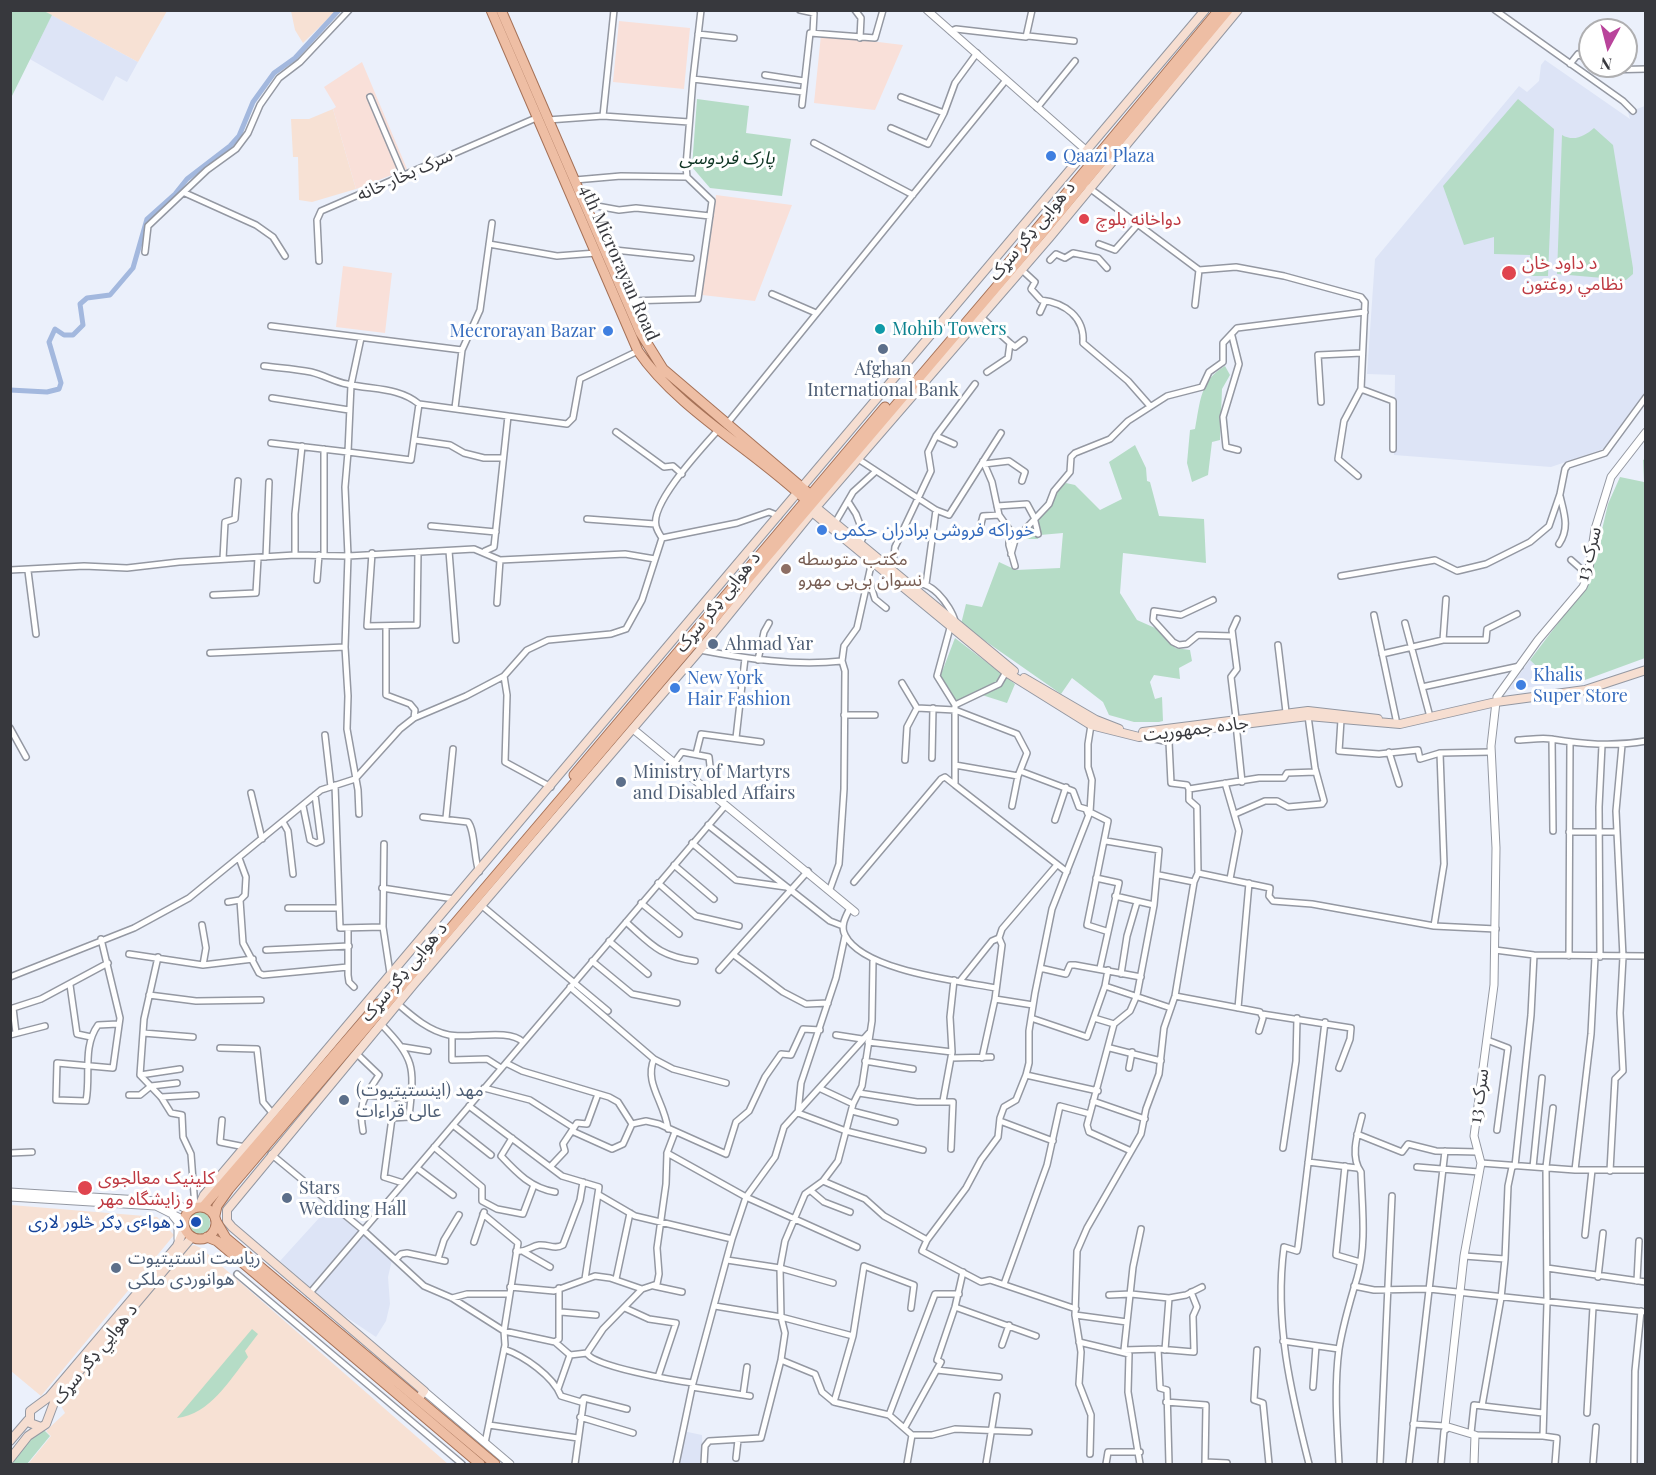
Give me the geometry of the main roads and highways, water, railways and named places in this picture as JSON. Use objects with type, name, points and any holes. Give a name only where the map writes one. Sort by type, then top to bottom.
[{"type":"main road","name":"4th Microrayan Road","points":[[491,10],[536,118],[599,248],[655,357],[684,393]]},
{"type":"main road","name":"4th Microrayan Road","points":[[501,10],[586,207],[638,351],[648,364],[809,500]]},
{"type":"main road","name":"د هوایی ډګر سړک","points":[[251,1245],[231,1227],[226,1215],[232,1202],[481,905],[700,650],[809,500],[1088,152],[1206,10]]},
{"type":"main road","points":[[207,1238],[214,1231],[217,1206],[237,1180],[1041,225],[1219,10]]},
{"type":"main road","points":[[480,1464],[217,1241],[192,1237],[184,1224],[570,780],[809,500],[1087,186],[1228,10]]},
{"type":"main road","name":"د هوایی ډګر سړک","points":[[197,1208],[204,1195],[390,973],[479,872],[780,516],[809,500],[858,459],[1022,270],[1087,186],[1238,10]]},
{"type":"main road","name":"جاده جمهوریت","points":[[809,500],[911,587],[953,627],[1010,669],[1096,720],[1119,729],[1155,731],[1236,721],[1308,716],[1400,724],[1496,700],[1584,685],[1646,664]]},
{"type":"main road","name":"جاده جمهوریت","points":[[809,500],[872,561],[1006,672],[1091,725],[1145,737],[1286,712],[1308,711],[1396,719],[1430,715]]},
{"type":"main road","name":"جاده جمهوریت","points":[[1496,700],[1585,690],[1646,670]]},
{"type":"main road","points":[[197,1208],[215,1218],[226,1238],[422,1395]]},
{"type":"main road","name":"د هوايي ډګر سړک","points":[[36,1407],[49,1397],[177,1246],[184,1224]]},
{"type":"main road","name":"د هوايي ډګر سړک","points":[[48,1417],[55,1400],[192,1237]]},
{"type":"main road","points":[[245,1253],[251,1245],[422,1395],[495,1464]]},
{"type":"main road","points":[[10,1441],[28,1419],[30,1411],[36,1407],[44,1408],[48,1417],[43,1426],[28,1436],[10,1459]]},
{"type":"main road","points":[[28,1419],[32,1425],[43,1426]]},
{"type":"waterway","points":[[10,390],[47,392],[59,389],[61,383],[49,342],[55,329],[64,335],[73,335],[83,325],[80,304],[87,298],[110,295],[133,268],[147,219],[175,194],[187,179],[230,146],[239,136],[253,102],[274,73],[295,58],[339,10]]},
{"type":"place","name":"Qaazi Plaza","points":[[1051,156]]},
{"type":"place","name":"دواخانه بلوچ","points":[[1084,219]]},
{"type":"place","name":"د داود خان نظامي روغتون","points":[[1509,273]]},
{"type":"place","name":"Mohib Towers","points":[[880,329]]},
{"type":"place","name":"Mecrorayan Bazar","points":[[608,331]]},
{"type":"place","name":"Afghan International Bank","points":[[883,349]]},
{"type":"place","name":"خوراکه فروشی برادران حکمی","points":[[822,530]]},
{"type":"place","name":"مکتب متوسطه نسوان بی‌بی مهرو","points":[[786,569]]},
{"type":"place","name":"Ahmad Yar","points":[[713,644]]},
{"type":"place","name":"Khalis Super Store","points":[[1521,685]]},
{"type":"place","name":"New York Hair Fashion","points":[[675,688]]},
{"type":"place","name":"Ministry of Martyrs and Disabled Affairs","points":[[621,782]]},
{"type":"place","name":"مهد (اینستیتیوت) عالی قراءات","points":[[344,1100]]},
{"type":"place","name":"کلینیک معالجوی و زایشگاه مهر","points":[[85,1188]]},
{"type":"place","name":"Stars Wedding Hall","points":[[287,1198]]},
{"type":"place","name":"د هواٸ ډګر څلور لارى","points":[[196,1222]]},
{"type":"place","name":"ریاست انستیتیوت هوانوردی ملکی","points":[[116,1268]]},
{"type":"park label","name":"پارک فردوسی","points":[[727,158]]}]
